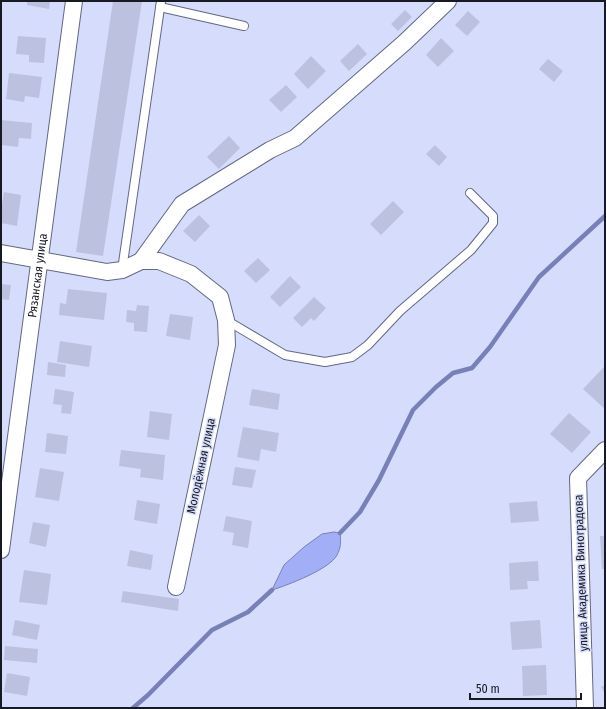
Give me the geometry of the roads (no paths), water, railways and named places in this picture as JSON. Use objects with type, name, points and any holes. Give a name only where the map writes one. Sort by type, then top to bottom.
[{"type":"street","name":"Рязанская улица","points":[[1,550],[74,1]]},
{"type":"street","points":[[1,253],[107,272],[122,270],[141,261],[182,204],[270,150],[294,138],[404,43],[448,1]]},
{"type":"street","name":"Молодёжная улица","points":[[141,261],[159,261],[191,274],[220,297],[226,320],[226,345],[176,587]]},
{"type":"street","name":"улица Академика Виноградова","points":[[585,708],[578,478],[605,450]]},
{"type":"lane","points":[[122,270],[160,4],[244,26]]},
{"type":"lane","points":[[226,320],[286,355],[324,362],[352,357],[368,345],[400,311],[471,250],[493,223],[493,216],[470,193]]},
{"type":"water","points":[[334,532],[340,533],[341,542],[337,555],[333,560],[326,566],[308,576],[272,590],[284,565],[304,547],[322,534]]},
{"type":"waterway","points":[[340,533],[360,512],[379,480],[413,410],[436,387],[453,373],[472,368],[490,347],[539,277],[605,216]]},
{"type":"waterway","points":[[133,708],[148,695],[212,630],[248,612],[272,590]]}]
